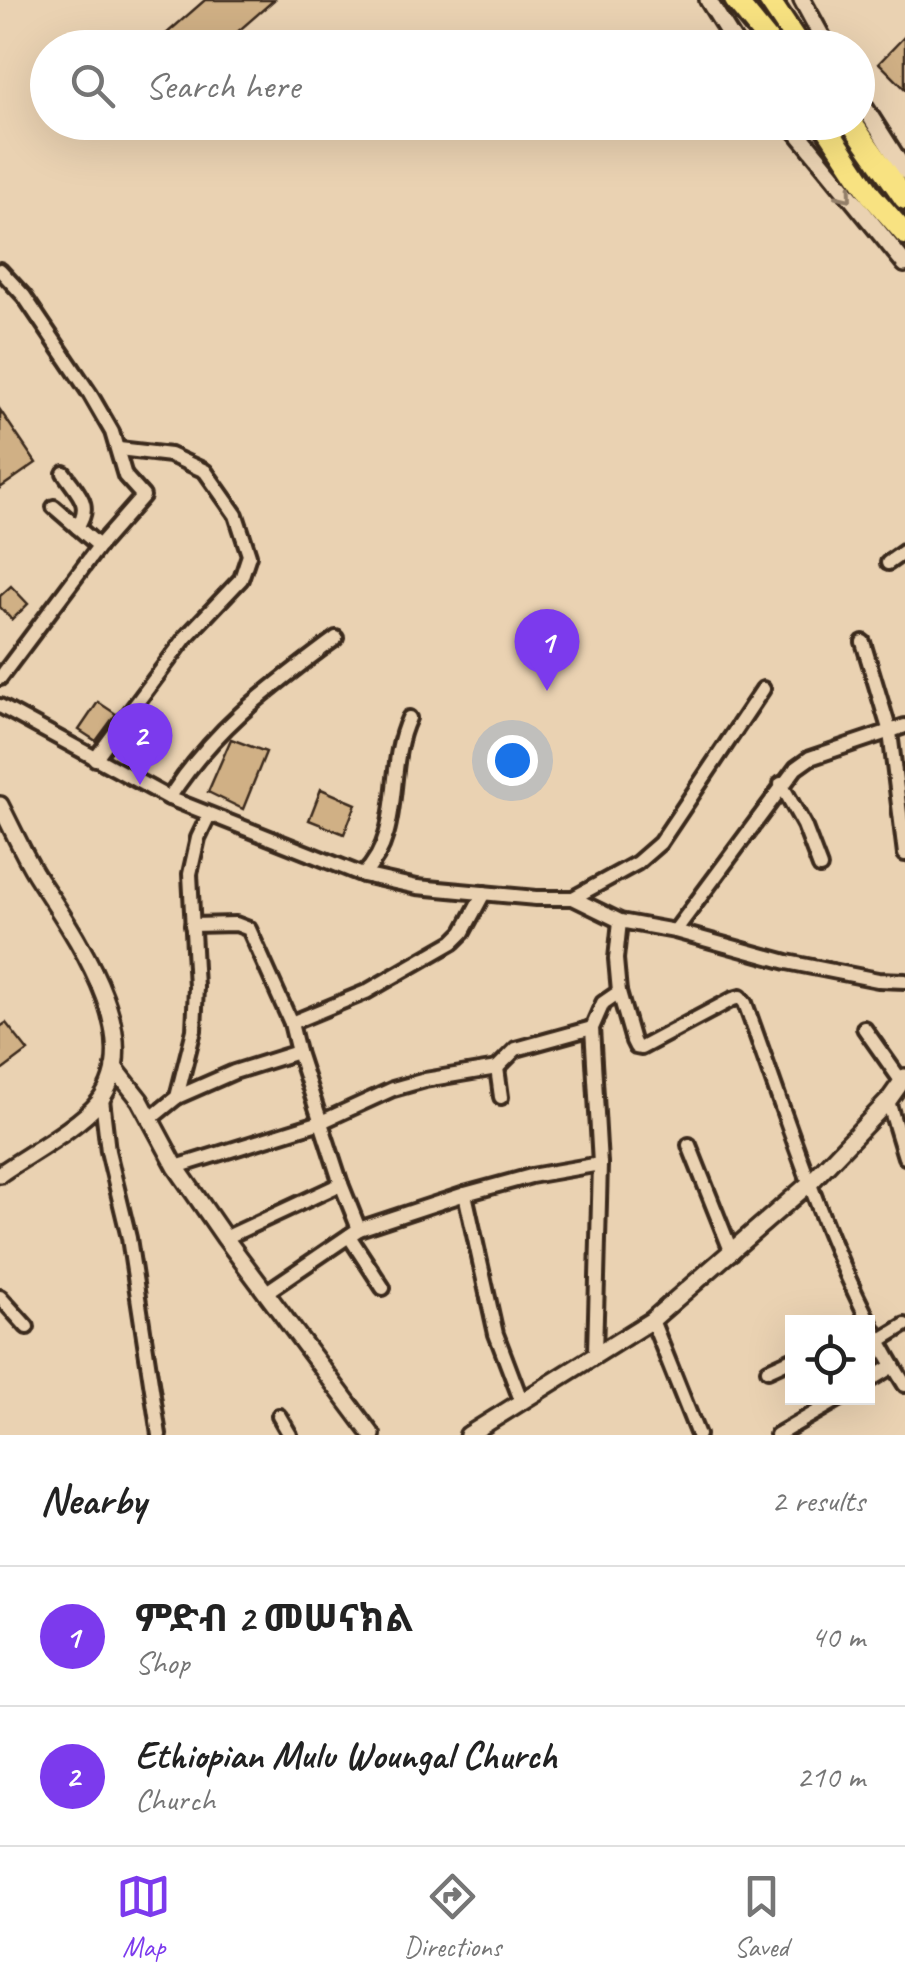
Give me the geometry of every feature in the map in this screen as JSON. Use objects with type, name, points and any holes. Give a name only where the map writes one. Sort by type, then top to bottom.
[{"type":"highway","points":[[735,0],[760,30]]},
{"type":"highway","points":[[747,0],[764,30]]},
{"type":"highway","points":[[770,0],[789,30]]},
{"type":"highway","points":[[786,0],[803,30]]},
{"type":"highway","points":[[835,140],[871,194],[905,234]]},
{"type":"highway","points":[[864,140],[905,199]]},
{"type":"street","points":[[708,0],[727,30]]},
{"type":"street","points":[[802,0],[818,30]]},
{"type":"street","points":[[875,124],[905,171]]},
{"type":"street","points":[[804,140],[905,264]]},
{"type":"street","points":[[0,270],[42,322],[90,394],[120,450],[125,476],[143,496],[99,546],[0,678]]},
{"type":"street","points":[[95,760],[186,638],[240,579],[249,555],[236,515],[205,471],[170,456],[120,450]]},
{"type":"street","points":[[64,474],[85,505],[84,517],[77,527]]},
{"type":"street","points":[[54,507],[99,546]]},
{"type":"street","points":[[888,563],[905,551]]},
{"type":"street","points":[[169,798],[194,759],[230,720],[336,638]]},
{"type":"street","points":[[863,642],[890,732],[905,854]]},
{"type":"street","points":[[573,898],[637,863],[660,843],[763,688]]},
{"type":"street","points":[[0,706],[169,798],[363,875],[417,887],[573,898],[620,921],[675,931],[788,962],[905,982]]},
{"type":"street","points":[[363,875],[384,847],[394,799],[396,756],[409,718]]},
{"type":"street","points":[[675,931],[781,784],[810,758],[905,726]]},
{"type":"street","points":[[781,784],[804,825],[820,867]]},
{"type":"street","points":[[0,805],[32,868],[94,968],[114,1041],[114,1067],[102,1099],[0,1174]]},
{"type":"street","points":[[177,1097],[196,1008],[190,899],[193,856],[209,815]]},
{"type":"street","points":[[291,1023],[366,992],[453,942],[463,932],[484,893]]},
{"type":"street","points":[[620,921],[616,958],[620,992],[636,1047],[641,1048],[740,997],[745,1003],[839,1255],[879,1341],[905,1385]]},
{"type":"street","points":[[192,925],[236,924],[249,929],[291,1023],[354,1232],[383,1288]]},
{"type":"street","points":[[595,1354],[600,1164],[592,1028],[603,1003],[620,992]]},
{"type":"street","points":[[176,1167],[321,1122],[425,1080],[498,1068],[516,1049],[592,1028]]},
{"type":"street","points":[[468,1435],[652,1320],[812,1182],[903,1080],[864,1028]]},
{"type":"street","points":[[150,1118],[177,1097],[234,1072],[298,1052]]},
{"type":"street","points":[[114,1067],[128,1081],[176,1167],[225,1238],[372,1435]]},
{"type":"street","points":[[498,1068],[501,1098]]},
{"type":"street","points":[[102,1099],[108,1151],[130,1238],[159,1435]]},
{"type":"street","points":[[888,1101],[905,1157]]},
{"type":"street","points":[[688,1145],[732,1254]]},
{"type":"street","points":[[265,1293],[354,1232],[465,1194],[531,1176],[600,1164]]},
{"type":"street","points":[[225,1238],[340,1184]]},
{"type":"street","points":[[465,1194],[496,1334],[522,1400]]},
{"type":"street","points":[[0,1297],[27,1327]]},
{"type":"street","points":[[652,1320],[698,1435]]},
{"type":"street","points":[[879,1341],[905,1326]]},
{"type":"street","points":[[768,1370],[785,1362]]},
{"type":"street","points":[[875,1377],[893,1366]]},
{"type":"street","points":[[778,1435],[818,1405]]},
{"type":"street","points":[[279,1416],[290,1435]]},
{"type":"building","points":[[205,0],[274,0],[240,30],[171,30]]},
{"type":"building","points":[[905,36],[905,89],[879,63]]},
{"type":"building","points":[[0,410],[36,463],[0,488]]},
{"type":"building","points":[[11,586],[28,604],[12,620],[0,607],[0,596]]},
{"type":"building","points":[[98,702],[116,714],[96,741],[79,730]]},
{"type":"building","points":[[231,739],[266,752],[243,809],[208,792]]},
{"type":"building","points":[[321,789],[356,804],[344,834],[309,820]]},
{"type":"building","points":[[6,1023],[28,1051],[0,1072],[0,1027]]},
{"type":"place","name":"ምድብ 2 መሠናክል","points":[[547,691]]},
{"type":"place","name":"Ethiopian Mulu Woungal Church","points":[[140,785]]}]
